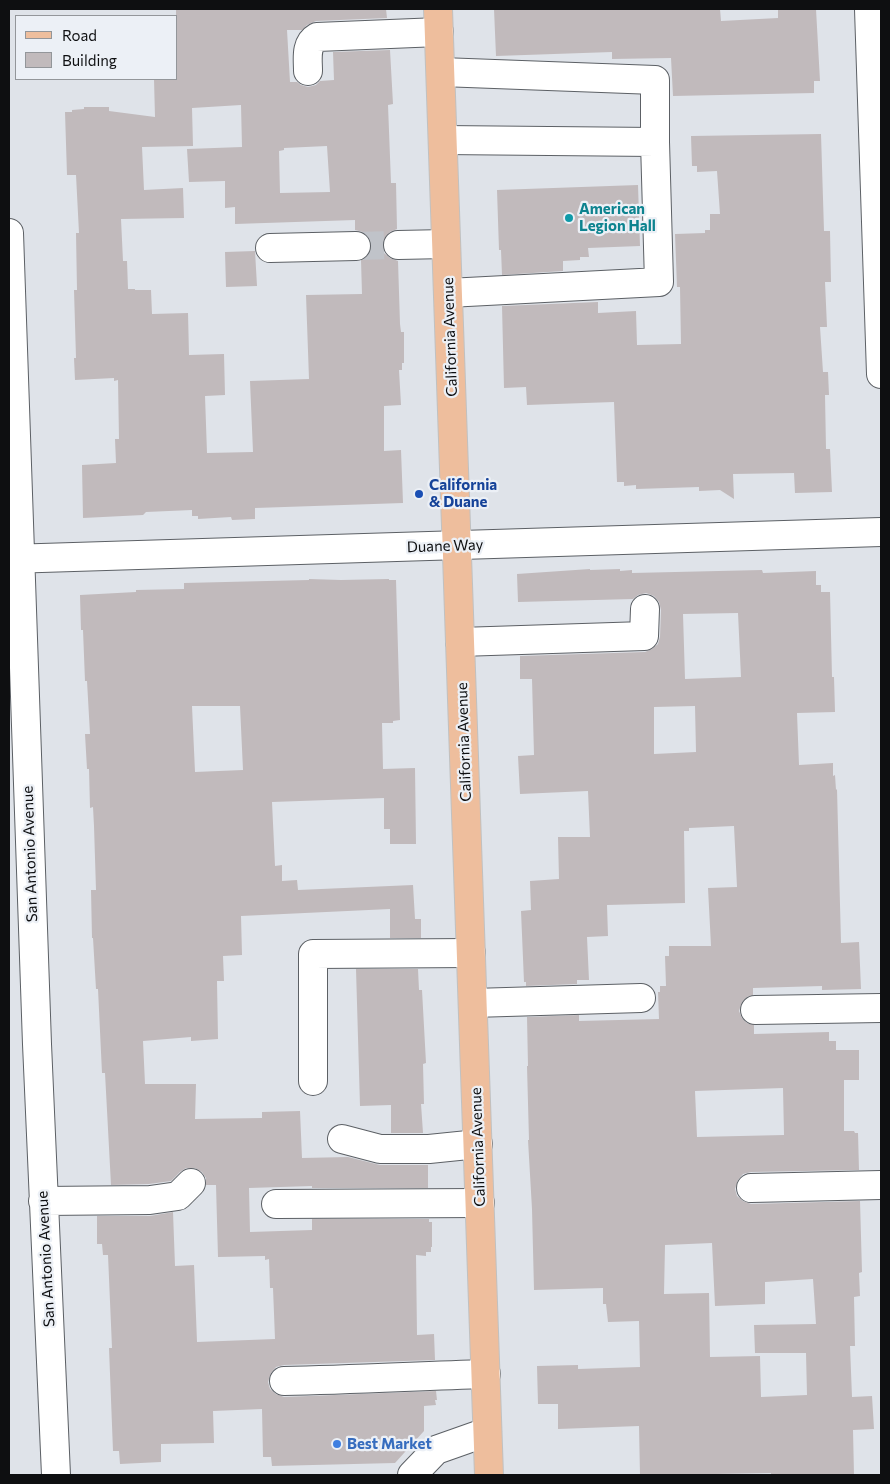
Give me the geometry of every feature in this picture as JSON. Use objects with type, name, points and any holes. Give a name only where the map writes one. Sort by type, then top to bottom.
[{"type":"main road","name":"California Avenue","points":[[439,20],[489,1475]]},
{"type":"street","points":[[869,9],[881,374]]},
{"type":"street","points":[[308,71],[308,50],[312,40],[317,37],[439,20]]},
{"type":"street","points":[[440,72],[655,80],[659,282],[448,293]]},
{"type":"street","points":[[443,140],[655,142]]},
{"type":"street","name":"San Antonio Avenue","points":[[9,233],[15,558],[56,1475]]},
{"type":"street","points":[[398,245],[446,244]]},
{"type":"street","points":[[270,248],[356,246]]},
{"type":"street","name":"Duane Way","points":[[15,558],[881,532]]},
{"type":"street","points":[[460,642],[644,636],[645,609]]},
{"type":"street","points":[[313,1081],[313,954],[471,953]]},
{"type":"street","points":[[473,1003],[641,998]]},
{"type":"street","points":[[881,1008],[759,1018],[881,1026]]},
{"type":"street","points":[[342,1139],[380,1149],[429,1149],[478,1144]]},
{"type":"street","points":[[43,1201],[150,1200],[178,1196],[191,1183]]},
{"type":"street","points":[[751,1188],[881,1185]]},
{"type":"street","points":[[276,1204],[480,1203]]},
{"type":"street","points":[[284,1382],[486,1374]]},
{"type":"street","points":[[412,1475],[436,1450],[488,1432]]},
{"type":"building","points":[[176,9],[386,9],[387,18],[316,21],[307,25],[302,30],[287,30],[290,82],[297,82],[308,87],[316,85],[320,81],[334,80],[333,52],[390,50],[393,104],[388,105],[391,183],[396,183],[397,229],[385,237],[382,246],[384,253],[398,261],[400,324],[401,332],[404,332],[404,363],[402,363],[402,370],[399,370],[401,405],[384,406],[384,451],[401,450],[403,503],[255,508],[255,519],[232,520],[231,517],[198,519],[198,516],[192,516],[192,510],[83,518],[82,465],[116,463],[115,439],[119,439],[118,380],[114,381],[114,378],[75,380],[74,290],[77,290],[76,233],[79,233],[76,175],[67,175],[65,112],[84,109],[84,107],[109,107],[109,111],[155,117],[154,80],[178,80],[178,15],[176,15]],"holes":[[[241,105],[242,147],[187,149],[189,182],[225,181],[225,208],[235,207],[235,224],[355,220],[355,230],[363,232],[369,237],[372,246],[369,254],[365,259],[361,260],[362,294],[306,295],[309,379],[250,381],[253,452],[207,453],[205,396],[225,395],[224,354],[189,355],[188,313],[152,314],[151,290],[128,289],[127,261],[123,261],[121,219],[184,218],[183,188],[144,190],[142,147],[193,146],[192,108]],[[327,146],[330,192],[280,193],[279,151],[284,150],[284,148]]]},
{"type":"building","points":[[494,9],[720,9],[721,21],[778,18],[778,9],[816,9],[820,81],[814,81],[814,93],[673,96],[671,58],[612,59],[612,52],[496,56]]},
{"type":"building","points":[[821,134],[824,231],[830,231],[831,282],[825,282],[827,327],[820,327],[823,372],[828,372],[829,395],[825,395],[826,449],[830,449],[832,492],[795,493],[794,473],[733,474],[734,499],[720,490],[699,491],[699,487],[636,489],[636,485],[624,486],[624,482],[617,482],[614,402],[527,405],[526,387],[504,388],[502,306],[598,302],[598,313],[636,311],[637,345],[681,344],[680,287],[677,287],[675,234],[705,233],[705,230],[710,230],[710,214],[720,214],[717,171],[697,172],[697,166],[692,166],[691,136]]},
{"type":"building","name":"American Legion Hall","points":[[638,185],[640,246],[588,248],[589,257],[580,257],[580,260],[563,261],[563,271],[502,275],[501,250],[499,250],[497,190]]},
{"type":"building","points":[[255,251],[257,286],[226,287],[225,252]]},
{"type":"building","points":[[590,569],[632,570],[632,573],[762,570],[763,573],[816,571],[816,585],[821,585],[821,592],[830,592],[832,677],[834,677],[835,712],[797,713],[799,765],[833,763],[833,776],[835,775],[837,789],[841,943],[859,942],[861,989],[822,990],[822,986],[753,988],[753,995],[747,997],[742,1002],[739,1011],[747,1023],[754,1025],[754,1034],[829,1032],[829,1041],[836,1041],[836,1050],[859,1050],[859,1080],[844,1080],[844,1131],[858,1133],[859,1170],[751,1172],[743,1174],[738,1180],[735,1189],[737,1196],[751,1204],[860,1201],[862,1272],[859,1273],[860,1296],[854,1297],[855,1346],[850,1346],[852,1397],[872,1396],[874,1429],[853,1430],[854,1475],[771,1475],[771,1473],[640,1475],[639,1426],[558,1429],[558,1404],[538,1404],[537,1366],[578,1365],[578,1369],[640,1367],[639,1321],[608,1322],[606,1304],[603,1304],[603,1288],[534,1290],[528,1140],[527,1017],[579,1015],[579,1021],[659,1019],[658,992],[660,992],[660,986],[666,986],[665,956],[669,956],[669,946],[711,946],[708,888],[737,887],[734,826],[689,828],[689,831],[684,831],[685,903],[607,905],[608,936],[587,937],[589,980],[577,980],[577,984],[526,986],[526,982],[524,982],[521,911],[531,910],[530,881],[559,879],[558,837],[590,837],[588,791],[520,794],[518,756],[534,755],[532,679],[520,679],[520,656],[645,652],[658,644],[661,610],[659,602],[654,596],[646,593],[638,595],[633,599],[518,602],[517,574]],"holes":[[[738,613],[741,677],[685,679],[683,614]],[[695,706],[696,752],[654,754],[654,707]],[[783,1088],[784,1135],[697,1137],[695,1091]],[[712,1243],[715,1306],[765,1304],[765,1282],[813,1279],[816,1324],[754,1325],[755,1353],[806,1353],[807,1395],[761,1397],[760,1356],[710,1357],[709,1293],[664,1294],[665,1245]]]},
{"type":"building","points":[[396,580],[400,720],[393,721],[393,723],[382,723],[383,769],[415,768],[416,844],[390,844],[390,829],[384,829],[384,798],[272,802],[275,866],[282,865],[282,881],[297,880],[298,890],[413,885],[415,919],[421,919],[421,938],[390,938],[390,909],[241,916],[242,955],[223,956],[224,981],[217,981],[218,1039],[191,1041],[191,1037],[143,1041],[145,1084],[196,1084],[195,1119],[262,1118],[262,1112],[300,1111],[302,1158],[348,1157],[380,1165],[428,1165],[428,1188],[312,1188],[312,1186],[249,1188],[250,1232],[312,1230],[312,1219],[429,1219],[429,1222],[432,1222],[431,1252],[426,1252],[426,1256],[416,1255],[417,1335],[434,1334],[435,1360],[284,1365],[276,1367],[271,1373],[268,1382],[270,1389],[284,1397],[436,1391],[436,1405],[424,1406],[424,1431],[395,1463],[272,1466],[271,1457],[263,1457],[262,1409],[213,1411],[214,1443],[161,1444],[161,1462],[120,1464],[119,1451],[113,1451],[109,1348],[112,1348],[108,1255],[103,1255],[102,1244],[97,1244],[97,1216],[150,1216],[173,1212],[175,1266],[194,1265],[197,1342],[275,1339],[273,1288],[270,1288],[269,1259],[265,1260],[265,1256],[218,1257],[216,1185],[206,1185],[206,1178],[202,1172],[195,1168],[186,1168],[171,1181],[149,1184],[111,1185],[105,1073],[102,1073],[98,989],[96,989],[92,938],[91,890],[96,890],[94,826],[93,807],[90,808],[89,769],[87,769],[85,734],[90,734],[83,630],[81,630],[80,595],[136,592],[136,590],[184,589],[184,583]],"holes":[[[192,706],[240,706],[243,770],[195,772]]]},
{"type":"building","points":[[356,969],[418,969],[419,990],[422,990],[426,1063],[423,1064],[424,1104],[421,1104],[423,1133],[391,1133],[391,1105],[360,1106]]},
{"type":"tunnel","points":[[356,246],[398,245]]},
{"type":"place","name":"American Legion Hall","points":[[569,218]]},
{"type":"place","name":"California & Duane","points":[[419,494]]},
{"type":"place","name":"Best Market","points":[[337,1444]]}]
